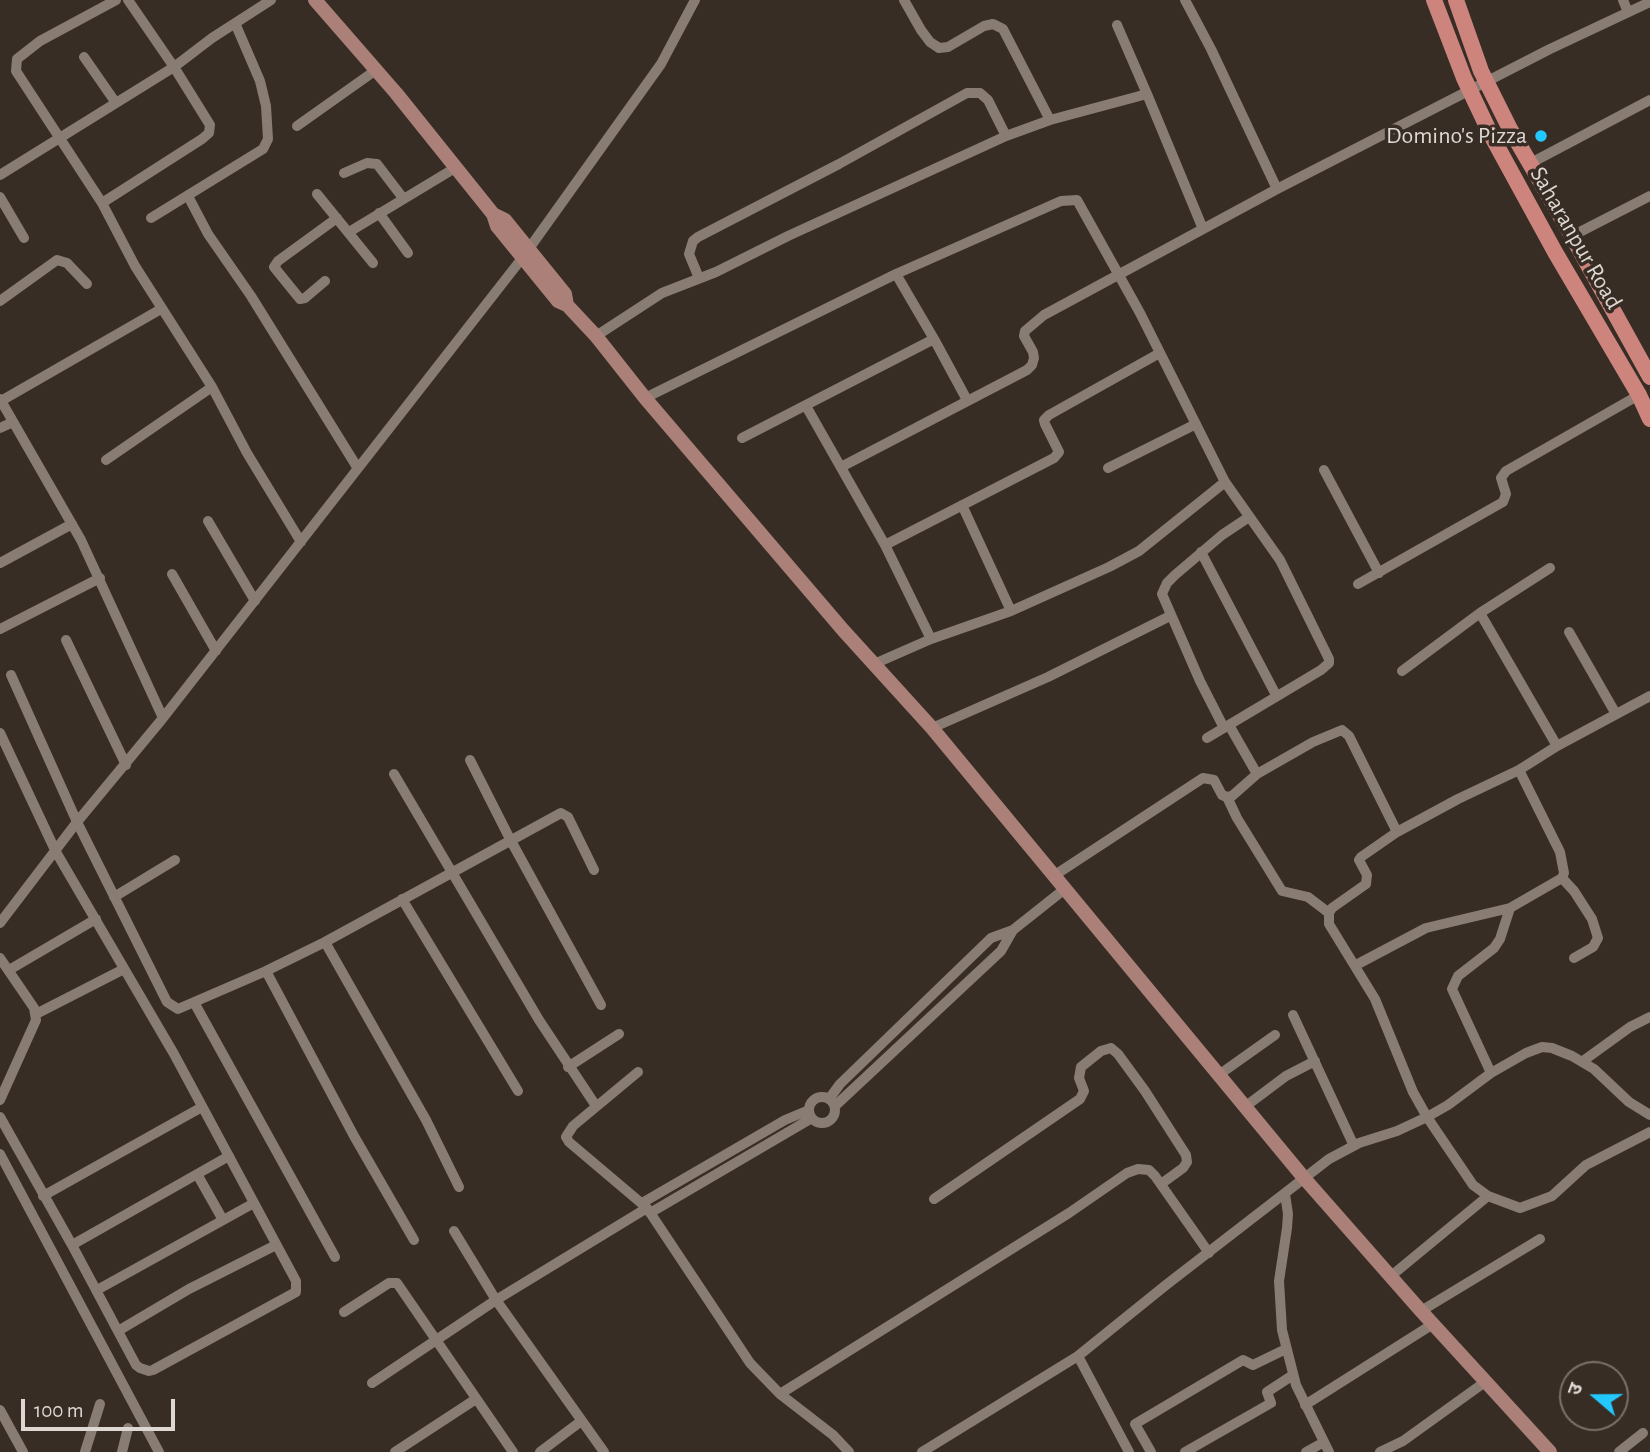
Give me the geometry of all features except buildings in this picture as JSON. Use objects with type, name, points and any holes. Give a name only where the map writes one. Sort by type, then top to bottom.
[{"type":"main road","name":"Saharanpur Road","points":[[1434,0],[1491,135],[1639,395],[1650,419]]},
{"type":"main road","name":"Saharanpur Road","points":[[1456,0],[1487,82],[1529,164],[1648,367]]},
{"type":"street","points":[[116,0],[52,34],[18,59],[16,71],[102,203],[161,309],[212,387],[247,453],[301,542]]},
{"type":"street","points":[[102,203],[209,133],[210,125],[207,119],[128,0]]},
{"type":"street","points":[[0,175],[174,67],[271,0]]},
{"type":"street","points":[[315,0],[376,70],[493,214],[505,220],[526,253],[565,294],[567,305],[596,336],[645,398],[843,630],[932,728],[1304,1178],[1550,1452]]},
{"type":"street","points":[[0,923],[76,822],[126,765],[216,652],[357,467],[526,253],[662,64],[695,0]]},
{"type":"street","points":[[904,0],[920,30],[939,48],[948,47],[984,26],[993,24],[1003,29],[1050,120]]},
{"type":"street","points":[[1185,0],[1277,189]]},
{"type":"street","points":[[1623,0],[1628,12]]},
{"type":"street","points":[[841,467],[1027,370],[1032,365],[1033,352],[1024,336],[1029,326],[1277,189],[1650,2]]},
{"type":"street","points":[[151,218],[263,149],[268,139],[266,106],[260,80],[235,23]]},
{"type":"street","points":[[1116,25],[1203,229]]},
{"type":"street","points":[[84,57],[116,103]]},
{"type":"street","points":[[297,125],[376,70]]},
{"type":"street","points":[[699,278],[689,254],[693,241],[698,237],[839,164],[967,93],[976,92],[984,96],[1006,136]]},
{"type":"street","points":[[596,336],[651,299],[1006,136],[1050,120],[1147,94]]},
{"type":"street","points":[[1529,164],[1650,100]]},
{"type":"street","points":[[344,173],[367,163],[377,164],[403,198]]},
{"type":"street","points":[[349,232],[455,168]]},
{"type":"street","points":[[317,194],[373,263]]},
{"type":"street","points":[[188,196],[208,234],[251,296],[357,467]]},
{"type":"street","points":[[1572,236],[1650,196]]},
{"type":"street","points":[[0,197],[24,238]]},
{"type":"street","points":[[645,398],[896,274],[1072,198],[1080,203],[1225,482],[1280,560],[1329,659],[1326,666],[1207,738]]},
{"type":"street","points":[[379,213],[408,253]]},
{"type":"street","points":[[325,281],[305,298],[300,299],[274,267],[278,261],[337,218]]},
{"type":"street","points":[[0,301],[57,260],[67,263],[87,284]]},
{"type":"street","points":[[896,274],[967,400]]},
{"type":"street","points":[[161,309],[1,400],[100,578],[163,718]]},
{"type":"street","points":[[742,438],[934,339]]},
{"type":"street","points":[[885,545],[1057,456],[1058,447],[1044,419],[1158,354]]},
{"type":"street","points":[[1625,372],[1648,367]]},
{"type":"street","points":[[106,460],[212,387]]},
{"type":"street","points":[[1358,584],[1503,502],[1506,494],[1501,478],[1506,471],[1639,395]]},
{"type":"street","points":[[806,406],[885,545],[931,639]]},
{"type":"street","points":[[0,428],[13,422]]},
{"type":"street","points":[[1108,468],[1196,424]]},
{"type":"street","points":[[1324,470],[1379,573]]},
{"type":"street","points":[[874,663],[931,639],[1011,611],[1109,567],[1139,551],[1225,482]]},
{"type":"street","points":[[962,505],[1011,611]]},
{"type":"street","points":[[1249,517],[1201,552],[1163,589],[1162,594],[1170,616],[1226,727],[1258,774]]},
{"type":"street","points":[[208,521],[255,601]]},
{"type":"street","points":[[0,562],[72,524]]},
{"type":"street","points":[[1201,552],[1276,695]]},
{"type":"street","points":[[1402,671],[1480,613],[1550,568]]},
{"type":"street","points":[[172,574],[216,652]]},
{"type":"street","points":[[0,629],[100,578]]},
{"type":"street","points":[[1480,613],[1557,746]]},
{"type":"street","points":[[932,728],[1048,677],[1170,616]]},
{"type":"street","points":[[1569,632],[1616,714]]},
{"type":"street","points":[[66,640],[126,765]]},
{"type":"street","points":[[11,676],[76,822],[167,1002],[178,1009],[195,1004],[325,942],[556,815],[565,813],[594,870]]},
{"type":"street","points":[[1329,912],[1366,884],[1367,875],[1359,860],[1360,856],[1397,832],[1519,770],[1557,746],[1650,696]]},
{"type":"street","points":[[1227,797],[1237,793],[1258,774],[1313,742],[1342,730],[1349,736],[1397,832]]},
{"type":"street","points":[[0,733],[56,852],[202,1107],[298,1287],[292,1296],[149,1371],[136,1364],[0,1117]]},
{"type":"street","points":[[470,760],[601,1005]]},
{"type":"street","points":[[1356,965],[1426,928],[1510,908],[1562,878],[1564,873],[1560,852],[1519,770]]},
{"type":"street","points":[[394,774],[568,1067],[596,1106]]},
{"type":"street","points":[[1055,875],[1203,778],[1214,779],[1282,891],[1308,897],[1329,912]]},
{"type":"street","points":[[114,897],[175,860]]},
{"type":"street","points":[[1562,878],[1592,919],[1598,938],[1593,947],[1574,958]]},
{"type":"street","points":[[811,1114],[820,1122],[828,1121],[834,1115],[832,1103],[840,1084],[991,938],[1013,930],[1066,888]]},
{"type":"street","points":[[402,899],[517,1091]]},
{"type":"street","points":[[1491,1073],[1452,989],[1458,976],[1494,948],[1500,939],[1510,908]]},
{"type":"street","points":[[1329,912],[1329,924],[1375,999],[1413,1092],[1474,1185],[1488,1196],[1520,1208],[1552,1196],[1587,1166],[1650,1132]]},
{"type":"street","points":[[9,970],[96,919]]},
{"type":"street","points":[[832,1103],[1001,951],[1013,930]]},
{"type":"street","points":[[325,942],[426,1120],[459,1187]]},
{"type":"street","points":[[0,958],[36,1014],[34,1027],[0,1100]]},
{"type":"street","points":[[36,1014],[124,969]]},
{"type":"street","points":[[266,971],[354,1136],[414,1240]]},
{"type":"street","points":[[195,1004],[335,1257]]},
{"type":"street","points":[[1293,1015],[1354,1146]]},
{"type":"street","points":[[1583,1061],[1630,1027],[1650,1017]]},
{"type":"street","points":[[568,1067],[619,1034]]},
{"type":"street","points":[[1220,1074],[1275,1035]]},
{"type":"street","points":[[922,1452],[1078,1356],[1329,1159],[1354,1146],[1427,1117],[1491,1073],[1526,1053],[1542,1047],[1552,1048],[1583,1061],[1629,1102],[1650,1115]]},
{"type":"street","points":[[934,1199],[1080,1099],[1084,1091],[1079,1078],[1081,1067],[1101,1051],[1111,1048],[1145,1091],[1186,1155],[1183,1168],[1161,1184]]},
{"type":"street","points":[[1245,1106],[1286,1076],[1315,1061]]},
{"type":"street","points":[[638,1072],[573,1126],[566,1137],[646,1208],[750,1363],[780,1394],[833,1435],[849,1452]]},
{"type":"street","points":[[372,1383],[496,1300],[646,1208],[811,1114],[815,1099],[823,1097],[832,1103]]},
{"type":"street","points":[[43,1196],[202,1107]]},
{"type":"street","points":[[0,1154],[159,1452]]},
{"type":"street","points":[[72,1245],[229,1156]]},
{"type":"street","points":[[780,1394],[1069,1213],[1127,1173],[1144,1168],[1149,1170],[1209,1253]]},
{"type":"street","points":[[197,1174],[223,1220]]},
{"type":"street","points":[[1285,1194],[1288,1221],[1279,1281],[1286,1349],[1305,1405],[1326,1447],[1306,1452]]},
{"type":"street","points":[[1391,1276],[1488,1196]]},
{"type":"street","points":[[97,1290],[254,1203]]},
{"type":"street","points":[[454,1231],[496,1300],[580,1422],[604,1452]]},
{"type":"street","points":[[1421,1311],[1540,1239]]},
{"type":"street","points":[[118,1331],[189,1289],[276,1245]]},
{"type":"street","points":[[344,1312],[388,1283],[397,1283],[513,1452]]},
{"type":"street","points":[[1305,1405],[1433,1324]]},
{"type":"street","points":[[1151,1452],[1135,1424],[1243,1360],[1253,1365],[1286,1349]]},
{"type":"street","points":[[1078,1356],[1129,1452]]},
{"type":"street","points":[[1185,1452],[1271,1403],[1267,1392],[1293,1375]]},
{"type":"street","points":[[1380,1452],[1403,1440],[1485,1382]]},
{"type":"street","points":[[395,1452],[476,1399]]},
{"type":"street","points":[[85,1452],[100,1404]]},
{"type":"street","points":[[0,1410],[23,1452]]},
{"type":"street","points":[[540,1452],[580,1422]]},
{"type":"street","points":[[122,1452],[128,1428]]},
{"type":"street","points":[[1619,1452],[1643,1433]]},
{"type":"place","name":"Domino's Pizza","points":[[1541,136]]}]
